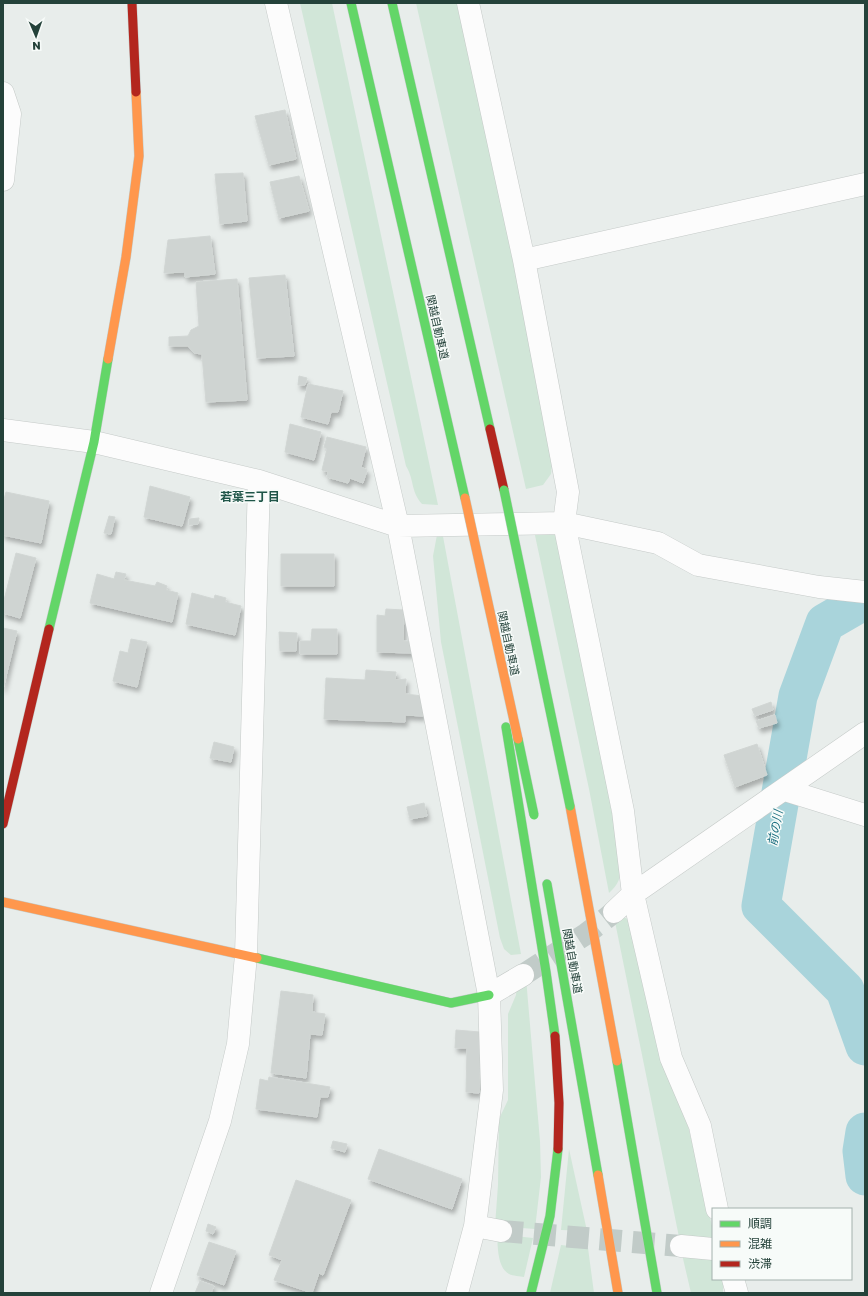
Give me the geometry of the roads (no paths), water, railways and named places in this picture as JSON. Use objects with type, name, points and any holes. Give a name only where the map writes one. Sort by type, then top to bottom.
[{"type":"main road","points":[[3,824],[94,442],[126,258],[139,156],[132,3]]},
{"type":"main road","name":"関越自動車道","points":[[352,3],[465,498],[535,819]]},
{"type":"main road","points":[[392,3],[504,490],[570,806],[636,1168],[656,1293]]},
{"type":"main road","points":[[482,574],[519,817],[553,1019],[559,1118],[557,1168],[551,1212],[542,1254],[531,1293]]},
{"type":"main road","name":"関越自動車道","points":[[545,876],[618,1293]]},
{"type":"main road","points":[[3,902],[246,955],[451,1003],[489,995]]},
{"type":"main road","points":[[636,1168],[666,1293]]},
{"type":"street","points":[[276,3],[398,526],[489,995],[492,1090],[475,1226],[457,1293]]},
{"type":"street","points":[[468,3],[524,260],[568,492],[564,523],[624,811],[633,894],[671,1058],[700,1126],[717,1208]]},
{"type":"street","points":[[3,93],[10,114],[3,180]]},
{"type":"street","points":[[524,260],[865,184]]},
{"type":"street","points":[[3,430],[94,442],[259,481],[398,526],[564,523],[658,543],[698,565],[819,587],[865,592]]},
{"type":"street","points":[[161,1293],[220,1121],[238,1044],[246,955],[259,481]]},
{"type":"street","points":[[614,912],[633,894],[785,790],[865,733]]},
{"type":"street","points":[[785,790],[865,815]]},
{"type":"street","points":[[489,995],[523,975]]},
{"type":"street","points":[[475,1226],[502,1231]]},
{"type":"street","points":[[681,1246],[712,1249]]},
{"type":"street","points":[[733,1280],[737,1293]]},
{"type":"waterway","name":"前の川","points":[[865,600],[825,623],[798,696],[761,906],[845,990],[865,1046]]},
{"type":"waterway","name":"前の川","points":[[865,1132],[862,1151],[865,1176]]},
{"type":"tunnel","points":[[523,975],[586,934],[614,912]]},
{"type":"tunnel","points":[[501,1231],[681,1246]]},
{"type":"district","name":"若葉三丁目","points":[[250,496]]}]
